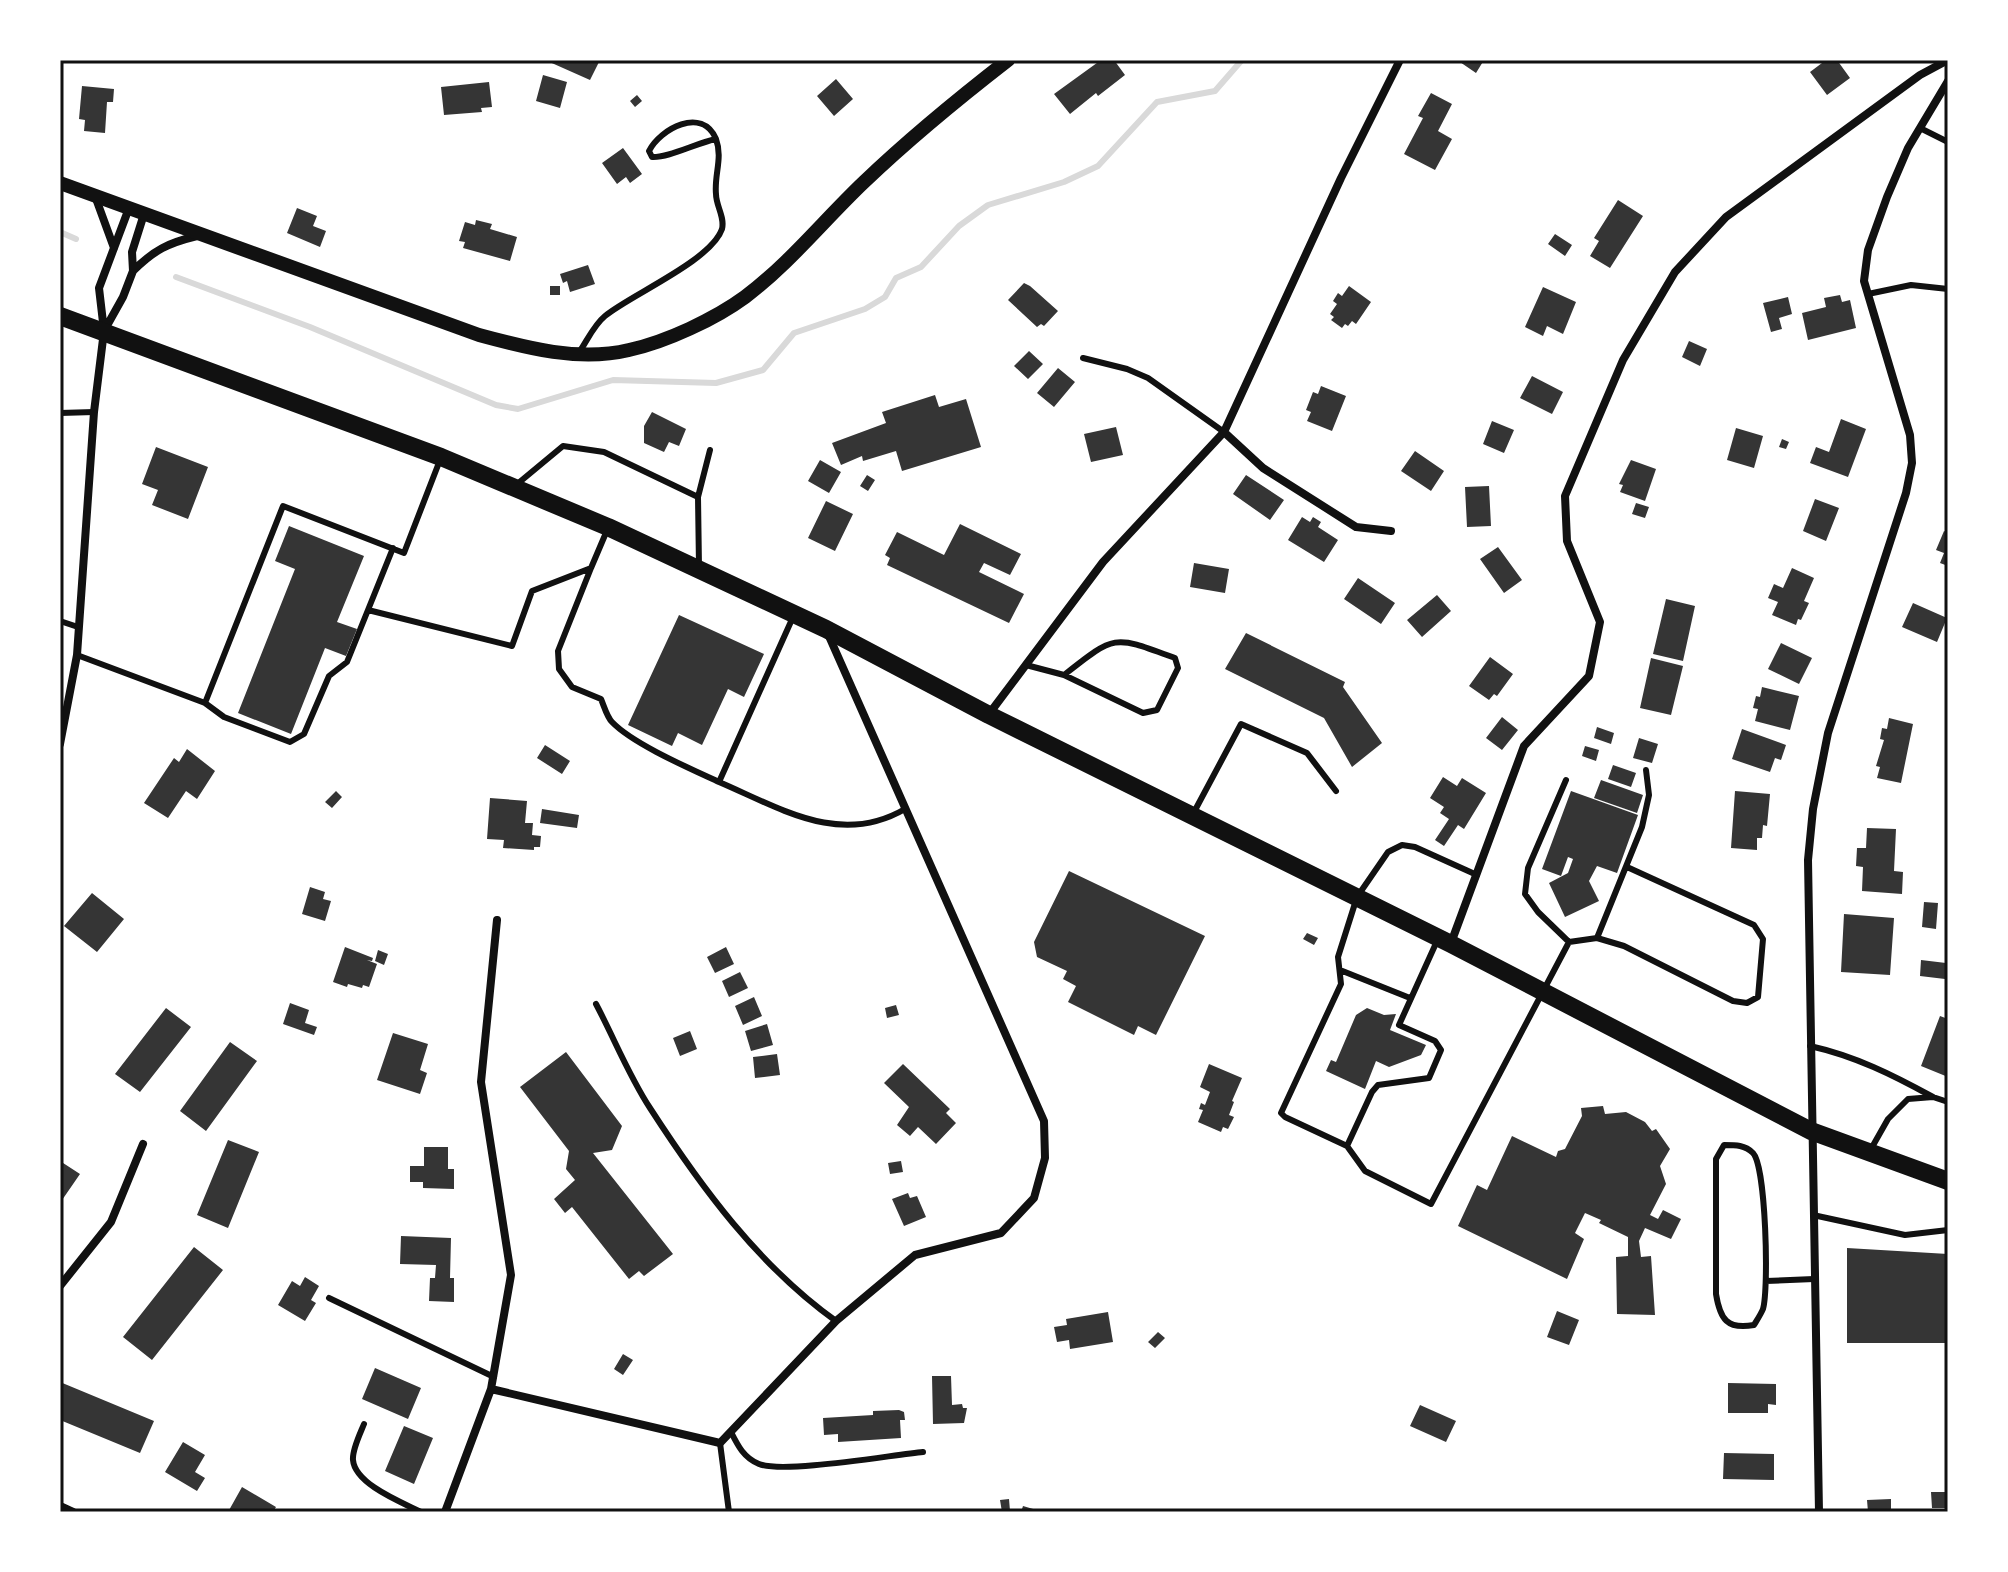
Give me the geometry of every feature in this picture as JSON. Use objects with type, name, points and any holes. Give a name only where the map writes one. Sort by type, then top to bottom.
[{"type":"main road","points":[[60,316],[441,457],[608,527],[826,629],[989,715],[1445,940],[1811,1131],[1948,1181]]},
{"type":"street","points":[[60,183],[479,335],[529,348],[579,354],[628,351],[672,336],[744,298],[865,181],[1008,60]]},
{"type":"street","points":[[989,715],[1103,562],[1224,432],[1341,178],[1400,60]]},
{"type":"street","points":[[1445,940],[1477,875],[1524,746],[1589,676],[1600,622],[1567,541],[1565,496],[1623,360],[1675,272],[1726,217],[1920,75],[1948,60]]},
{"type":"street","points":[[1819,1512],[1808,860],[1813,809],[1828,733],[1906,493],[1912,463],[1910,435],[1864,281],[1868,250],[1887,197],[1920,128],[1948,81]]},
{"type":"street","points":[[95,196],[114,248]]},
{"type":"street","points":[[60,744],[77,655],[94,412],[104,331],[99,288],[114,248],[137,211]]},
{"type":"street","points":[[133,271],[137,211]]},
{"type":"street","points":[[104,331],[133,271],[151,252],[175,241],[202,235]]},
{"type":"street","points":[[1224,432],[1263,468],[1356,527],[1391,531]]},
{"type":"street","points":[[491,1389],[720,1443],[836,1321],[915,1255],[1001,1233],[1034,1198],[1045,1158],[1044,1121],[826,629]]},
{"type":"street","points":[[445,1512],[491,1389],[511,1275],[481,1082],[497,920]]},
{"type":"street","points":[[60,1286],[111,1222],[143,1144]]},
{"type":"street","points":[[60,1506],[73,1512]]},
{"type":"lane","points":[[579,354],[605,316],[681,268],[721,233],[723,222],[716,197],[720,159],[716,139],[709,130],[694,122],[678,124],[653,142],[649,151],[652,157],[661,157],[693,144],[716,139]]},
{"type":"lane","points":[[1920,128],[1948,142]]},
{"type":"lane","points":[[1868,294],[1911,285],[1948,289]]},
{"type":"lane","points":[[1083,358],[1127,369],[1148,378],[1224,432]]},
{"type":"lane","points":[[60,413],[94,412]]},
{"type":"lane","points":[[514,487],[563,446],[604,452],[698,497]]},
{"type":"lane","points":[[699,569],[698,497],[710,450]]},
{"type":"lane","points":[[205,703],[283,506],[404,553],[441,457]]},
{"type":"lane","points":[[608,527],[558,651],[559,669],[572,687],[601,699],[610,721],[672,760],[806,818],[828,824],[861,825],[880,821],[905,809]]},
{"type":"lane","points":[[77,655],[205,703],[224,717],[290,742],[304,734],[329,676],[347,662],[393,548]]},
{"type":"lane","points":[[368,610],[512,646],[532,591],[591,568]]},
{"type":"lane","points":[[719,782],[794,614]]},
{"type":"lane","points":[[60,621],[78,627]]},
{"type":"lane","points":[[1026,665],[1064,675],[1143,713],[1157,710],[1178,668],[1175,658],[1128,641],[1100,647],[1064,675]]},
{"type":"lane","points":[[1193,814],[1241,724],[1307,753],[1336,791]]},
{"type":"lane","points":[[1597,938],[1642,827],[1649,795],[1646,770]]},
{"type":"lane","points":[[1566,780],[1528,868],[1525,894],[1538,912],[1569,942]]},
{"type":"lane","points":[[1477,875],[1415,847],[1402,845],[1388,852],[1357,897],[1338,957],[1341,984],[1281,1113],[1285,1117],[1347,1146],[1365,1171],[1431,1204],[1569,942]]},
{"type":"lane","points":[[1569,942],[1597,938],[1624,946],[1733,1001],[1747,1003],[1758,997],[1763,939],[1754,925],[1627,867]]},
{"type":"lane","points":[[1347,1146],[1378,1085],[1429,1078],[1441,1050],[1435,1041],[1399,1025],[1410,998],[1445,940]]},
{"type":"lane","points":[[1340,970],[1410,998]]},
{"type":"lane","points":[[596,1004],[648,1106],[728,1219],[802,1296],[836,1321]]},
{"type":"lane","points":[[1810,1046],[1838,1052],[1886,1071],[1948,1102]]},
{"type":"lane","points":[[1869,1152],[1888,1119],[1908,1099],[1933,1097]]},
{"type":"lane","points":[[1724,1145],[1742,1145],[1755,1155],[1762,1174],[1766,1281],[1763,1310],[1754,1325],[1740,1328],[1727,1322],[1719,1311],[1716,1294],[1716,1159],[1724,1145]]},
{"type":"lane","points":[[1813,1215],[1905,1235],[1948,1230]]},
{"type":"lane","points":[[1766,1281],[1814,1279]]},
{"type":"lane","points":[[329,1298],[494,1377]]},
{"type":"lane","points":[[364,1424],[352,1458],[357,1474],[386,1495],[421,1512]]},
{"type":"lane","points":[[731,1432],[749,1459],[774,1468],[923,1452]]},
{"type":"lane","points":[[720,1443],[729,1512]]},
{"type":"building","points":[[545,60],[600,60],[590,80]]},
{"type":"building","points":[[1101,60],[1114,60],[1125,75],[1070,114],[1054,94]]},
{"type":"building","points":[[1457,60],[1484,60],[1476,73]]},
{"type":"building","points":[[1826,60],[1837,60],[1850,78],[1827,95],[1810,72]]},
{"type":"building","points":[[543,75],[567,82],[560,108],[536,101]]},
{"type":"building","points":[[836,79],[853,99],[834,116],[817,96]]},
{"type":"building","points":[[489,82],[492,107],[481,108],[482,112],[444,115],[441,87]]},
{"type":"building","points":[[82,86],[114,89],[113,102],[107,102],[105,133],[84,131],[85,120],[79,119]]},
{"type":"building","points":[[1431,93],[1452,104],[1438,131],[1452,139],[1435,170],[1404,154],[1423,118],[1418,116]]},
{"type":"building","points":[[637,95],[642,101],[635,107],[630,101]]},
{"type":"building","points":[[623,148],[642,174],[630,183],[626,177],[617,184],[602,163]]},
{"type":"building","points":[[1618,200],[1643,216],[1610,268],[1590,256],[1599,241],[1594,238]]},
{"type":"building","points":[[297,208],[317,216],[313,226],[326,231],[320,247],[287,233]]},
{"type":"building","points":[[476,220],[492,224],[490,229],[517,237],[510,261],[463,248],[465,242],[459,241],[465,222],[475,225]]},
{"type":"building","points":[[1555,234],[1572,245],[1565,256],[1548,244]]},
{"type":"building","points":[[588,265],[595,284],[570,292],[567,281],[563,283],[560,274]]},
{"type":"building","points":[[1024,283],[1058,311],[1044,326],[1041,324],[1037,327],[1008,300]]},
{"type":"building","points":[[550,286],[560,286],[560,295],[550,295]]},
{"type":"building","points":[[1349,286],[1371,302],[1356,324],[1352,321],[1342,328],[1331,320],[1334,317],[1330,314],[1337,304],[1333,301],[1338,293],[1342,296]]},
{"type":"building","points":[[1543,287],[1576,302],[1563,334],[1547,326],[1543,336],[1525,327]]},
{"type":"building","points":[[1840,295],[1842,302],[1850,300],[1856,328],[1808,340],[1802,313],[1826,307],[1824,298]]},
{"type":"building","points":[[1788,297],[1792,314],[1779,318],[1782,329],[1771,332],[1763,303]]},
{"type":"building","points":[[1689,341],[1707,349],[1700,366],[1682,357]]},
{"type":"building","points":[[1029,351],[1043,364],[1028,379],[1014,366]]},
{"type":"building","points":[[1058,368],[1075,382],[1054,407],[1037,393]]},
{"type":"building","points":[[1532,376],[1563,392],[1552,414],[1520,398]]},
{"type":"building","points":[[1321,386],[1346,396],[1332,431],[1307,421],[1311,412],[1306,410],[1313,392],[1318,394]]},
{"type":"building","points":[[935,395],[939,407],[966,399],[981,447],[902,471],[896,451],[863,461],[862,456],[841,465],[832,443],[886,423],[882,412]]},
{"type":"building","points":[[652,412],[686,429],[679,446],[669,442],[664,452],[644,443],[644,426]]},
{"type":"building","points":[[1841,419],[1866,429],[1848,477],[1810,463],[1816,447],[1829,452]]},
{"type":"building","points":[[1492,421],[1514,430],[1504,453],[1483,444]]},
{"type":"building","points":[[1116,427],[1123,455],[1091,462],[1084,434]]},
{"type":"building","points":[[1736,428],[1763,436],[1754,468],[1727,460]]},
{"type":"building","points":[[1782,439],[1789,442],[1786,449],[1779,447]]},
{"type":"building","points":[[156,447],[208,467],[188,519],[152,505],[158,490],[142,484]]},
{"type":"building","points":[[1415,451],[1444,471],[1431,491],[1401,471]]},
{"type":"building","points":[[820,460],[841,472],[829,493],[808,481]]},
{"type":"building","points":[[1631,460],[1656,469],[1645,501],[1620,492],[1623,485],[1619,484]]},
{"type":"building","points":[[867,475],[875,480],[868,491],[860,486]]},
{"type":"building","points":[[1246,475],[1284,500],[1270,520],[1233,494]]},
{"type":"building","points":[[1489,486],[1491,526],[1467,527],[1465,487]]},
{"type":"building","points":[[1815,499],[1839,508],[1826,541],[1803,531]]},
{"type":"building","points":[[826,501],[853,514],[835,551],[808,538]]},
{"type":"building","points":[[1636,503],[1649,507],[1645,518],[1632,514]]},
{"type":"building","points":[[1302,517],[1310,522],[1313,517],[1321,522],[1318,527],[1338,540],[1324,562],[1288,540]]},
{"type":"building","points":[[960,524],[1021,554],[1010,575],[984,563],[979,572],[1024,594],[1009,623],[887,565],[890,558],[885,555],[897,532],[944,555]]},
{"type":"building","points":[[289,526],[364,556],[337,622],[357,629],[346,656],[325,648],[291,734],[238,713],[295,569],[275,561]]},
{"type":"building","points":[[1944,531],[1948,533],[1948,566],[1940,563],[1944,553],[1936,550]]},
{"type":"building","points":[[1498,547],[1522,580],[1504,593],[1480,559]]},
{"type":"building","points":[[1194,563],[1229,569],[1225,593],[1190,587]]},
{"type":"building","points":[[1792,568],[1814,578],[1804,601],[1809,603],[1796,625],[1772,615],[1778,602],[1768,598],[1774,584],[1783,588]]},
{"type":"building","points":[[1358,578],[1395,603],[1381,624],[1344,599]]},
{"type":"building","points":[[1437,595],[1451,611],[1422,637],[1407,620]]},
{"type":"building","points":[[1666,599],[1695,606],[1683,661],[1653,654]]},
{"type":"building","points":[[1913,603],[1947,618],[1937,642],[1902,627]]},
{"type":"building","points":[[679,615],[764,654],[744,697],[728,689],[702,745],[678,733],[672,746],[628,725]]},
{"type":"building","points":[[1246,633],[1345,682],[1343,687],[1382,743],[1352,767],[1324,718],[1225,669]]},
{"type":"building","points":[[1781,643],[1812,658],[1799,684],[1768,669]]},
{"type":"building","points":[[1490,657],[1513,674],[1497,696],[1494,694],[1489,700],[1469,686]]},
{"type":"building","points":[[1651,658],[1683,666],[1671,715],[1640,708]]},
{"type":"building","points":[[1762,687],[1799,696],[1790,730],[1755,721],[1758,709],[1753,708]]},
{"type":"building","points":[[1502,717],[1518,730],[1502,750],[1486,738]]},
{"type":"building","points":[[1889,718],[1913,724],[1901,783],[1877,778],[1880,767],[1876,766],[1884,740],[1880,739],[1882,728],[1887,729]]},
{"type":"building","points":[[1597,727],[1614,733],[1611,744],[1594,738]]},
{"type":"building","points":[[1742,729],[1786,745],[1781,760],[1775,758],[1770,772],[1732,759]]},
{"type":"building","points":[[1639,738],[1658,744],[1652,763],[1633,758]]},
{"type":"building","points":[[545,745],[570,761],[562,774],[537,758]]},
{"type":"building","points":[[1585,746],[1599,750],[1596,761],[1582,756]]},
{"type":"building","points":[[187,749],[215,771],[197,799],[186,791],[168,818],[144,803],[174,758],[179,762]]},
{"type":"building","points":[[1613,765],[1636,773],[1631,787],[1608,779]]},
{"type":"building","points":[[1443,777],[1457,786],[1462,778],[1486,793],[1464,829],[1458,825],[1444,846],[1435,840],[1449,819],[1440,813],[1444,807],[1430,798]]},
{"type":"building","points":[[1601,780],[1643,795],[1637,813],[1594,798]]},
{"type":"building","points":[[336,791],[342,797],[332,808],[325,802]]},
{"type":"building","points":[[1571,791],[1638,815],[1617,873],[1597,866],[1589,881],[1599,901],[1565,917],[1549,883],[1568,873],[1573,859],[1568,857],[1561,876],[1542,869]]},
{"type":"building","points":[[1735,791],[1770,794],[1767,826],[1763,825],[1762,838],[1757,838],[1757,850],[1731,848]]},
{"type":"building","points":[[490,798],[527,801],[525,823],[533,823],[532,835],[541,836],[540,847],[534,847],[534,850],[503,848],[504,840],[487,839]]},
{"type":"building","points":[[542,809],[579,815],[577,828],[540,823]]},
{"type":"building","points":[[1867,828],[1896,829],[1894,871],[1903,872],[1902,894],[1862,891],[1863,867],[1856,866],[1857,848],[1866,848]]},
{"type":"building","points":[[1069,871],[1205,936],[1156,1035],[1138,1026],[1134,1035],[1068,1002],[1076,986],[1063,979],[1067,971],[1037,957],[1034,942]]},
{"type":"building","points":[[310,887],[325,892],[323,899],[331,901],[325,921],[302,914]]},
{"type":"building","points":[[92,893],[124,919],[97,952],[64,926]]},
{"type":"building","points":[[1924,902],[1938,903],[1936,929],[1922,927]]},
{"type":"building","points":[[1844,914],[1894,918],[1890,975],[1841,972]]},
{"type":"building","points":[[1307,933],[1318,938],[1314,945],[1303,939]]},
{"type":"building","points":[[345,947],[373,958],[372,961],[367,960],[377,964],[369,987],[348,984],[347,987],[333,982]]},
{"type":"building","points":[[726,947],[734,964],[715,973],[707,957]]},
{"type":"building","points":[[378,950],[388,954],[384,965],[375,961]]},
{"type":"building","points":[[1921,960],[1946,963],[1945,979],[1920,976]]},
{"type":"building","points":[[740,972],[748,988],[729,997],[722,981]]},
{"type":"building","points":[[754,997],[762,1016],[743,1025],[735,1006]]},
{"type":"building","points":[[290,1003],[309,1010],[305,1023],[317,1027],[314,1035],[283,1024]]},
{"type":"building","points":[[896,1005],[899,1015],[887,1018],[885,1008]]},
{"type":"building","points":[[166,1008],[191,1027],[140,1092],[115,1074]]},
{"type":"building","points":[[1367,1008],[1384,1015],[1396,1014],[1390,1030],[1426,1045],[1421,1055],[1389,1067],[1376,1061],[1365,1089],[1326,1071],[1331,1060],[1336,1062],[1356,1015]]},
{"type":"building","points":[[1940,1016],[1948,1019],[1948,1077],[1921,1066]]},
{"type":"building","points":[[767,1024],[773,1045],[751,1051],[745,1031]]},
{"type":"building","points":[[690,1031],[697,1049],[680,1056],[673,1038]]},
{"type":"building","points":[[393,1033],[428,1044],[420,1070],[427,1073],[420,1094],[377,1080]]},
{"type":"building","points":[[230,1042],[257,1061],[206,1131],[180,1111]]},
{"type":"building","points":[[566,1052],[622,1126],[612,1150],[593,1153],[673,1254],[644,1276],[639,1271],[629,1279],[572,1207],[565,1213],[554,1199],[575,1180],[566,1169],[569,1151],[520,1087]]},
{"type":"building","points":[[777,1054],[780,1075],[755,1078],[753,1057]]},
{"type":"building","points":[[903,1064],[950,1109],[946,1113],[956,1123],[936,1144],[918,1127],[910,1136],[897,1125],[909,1107],[884,1083]]},
{"type":"building","points":[[1209,1064],[1242,1078],[1229,1115],[1234,1117],[1228,1129],[1223,1127],[1221,1132],[1198,1122],[1203,1110],[1199,1109],[1201,1103],[1205,1105],[1210,1092],[1200,1087]]},
{"type":"building","points":[[1603,1106],[1605,1114],[1626,1112],[1645,1122],[1652,1131],[1656,1129],[1670,1149],[1660,1166],[1666,1184],[1650,1215],[1658,1219],[1663,1210],[1681,1219],[1671,1239],[1645,1228],[1639,1241],[1641,1257],[1651,1256],[1655,1315],[1617,1314],[1616,1257],[1628,1256],[1628,1237],[1599,1223],[1601,1220],[1585,1213],[1575,1233],[1584,1239],[1567,1279],[1458,1226],[1477,1185],[1487,1190],[1512,1136],[1556,1157],[1558,1151],[1565,1149],[1582,1116],[1581,1108]]},
{"type":"building","points":[[228,1140],[259,1152],[228,1228],[197,1215]]},
{"type":"building","points":[[424,1147],[448,1147],[448,1169],[454,1169],[454,1189],[423,1188],[423,1182],[410,1182],[410,1166],[424,1166]]},
{"type":"building","points":[[60,1161],[80,1174],[60,1203]]},
{"type":"building","points":[[901,1161],[903,1172],[890,1174],[888,1163]]},
{"type":"building","points":[[908,1193],[910,1198],[917,1196],[926,1217],[904,1226],[892,1199]]},
{"type":"building","points":[[401,1236],[451,1238],[450,1278],[454,1278],[454,1302],[429,1301],[430,1278],[435,1278],[436,1265],[400,1264]]},
{"type":"building","points":[[194,1247],[223,1270],[152,1360],[123,1337]]},
{"type":"building","points":[[1847,1248],[1948,1254],[1948,1343],[1847,1343]]},
{"type":"building","points":[[305,1277],[319,1286],[311,1300],[316,1303],[305,1321],[278,1305],[292,1281],[300,1286]]},
{"type":"building","points":[[1557,1311],[1579,1320],[1569,1345],[1547,1337]]},
{"type":"building","points":[[1108,1312],[1113,1342],[1070,1349],[1069,1340],[1057,1342],[1054,1327],[1067,1325],[1066,1319]]},
{"type":"building","points":[[1158,1332],[1165,1338],[1155,1348],[1148,1342]]},
{"type":"building","points":[[623,1354],[633,1360],[623,1375],[614,1369]]},
{"type":"building","points":[[375,1368],[421,1388],[408,1419],[362,1399]]},
{"type":"building","points":[[932,1376],[951,1376],[952,1405],[962,1404],[963,1408],[967,1408],[964,1423],[933,1424]]},
{"type":"building","points":[[60,1382],[154,1421],[140,1453],[60,1420]]},
{"type":"building","points":[[1728,1383],[1776,1384],[1776,1405],[1768,1404],[1768,1413],[1728,1413]]},
{"type":"building","points":[[1420,1405],[1456,1421],[1446,1442],[1410,1426]]},
{"type":"building","points":[[904,1412],[905,1420],[900,1420],[901,1438],[838,1442],[838,1434],[824,1435],[823,1418]]},
{"type":"building","points":[[404,1426],[433,1438],[414,1484],[385,1471]]},
{"type":"building","points":[[183,1442],[205,1455],[195,1472],[205,1478],[197,1491],[165,1472]]},
{"type":"building","points":[[1724,1453],[1774,1454],[1774,1480],[1723,1479]]},
{"type":"building","points":[[242,1487],[276,1507],[273,1512],[228,1512]]},
{"type":"building","points":[[1931,1492],[1948,1492],[1948,1508],[1932,1508]]},
{"type":"building","points":[[1009,1499],[1010,1511],[1002,1512],[1000,1500]]},
{"type":"building","points":[[1891,1499],[1891,1512],[1868,1512],[1867,1500]]},
{"type":"building","points":[[1023,1506],[1040,1511],[1040,1512],[1021,1512]]},
{"type":"waterway","points":[[176,277],[310,327],[496,405],[518,409],[613,380],[716,383],[763,370],[794,333],[865,309],[885,297],[896,278],[921,267],[959,226],[988,205],[1064,182],[1098,166],[1157,102],[1215,91],[1242,60]]},
{"type":"waterway","points":[[60,232],[76,239]]}]
